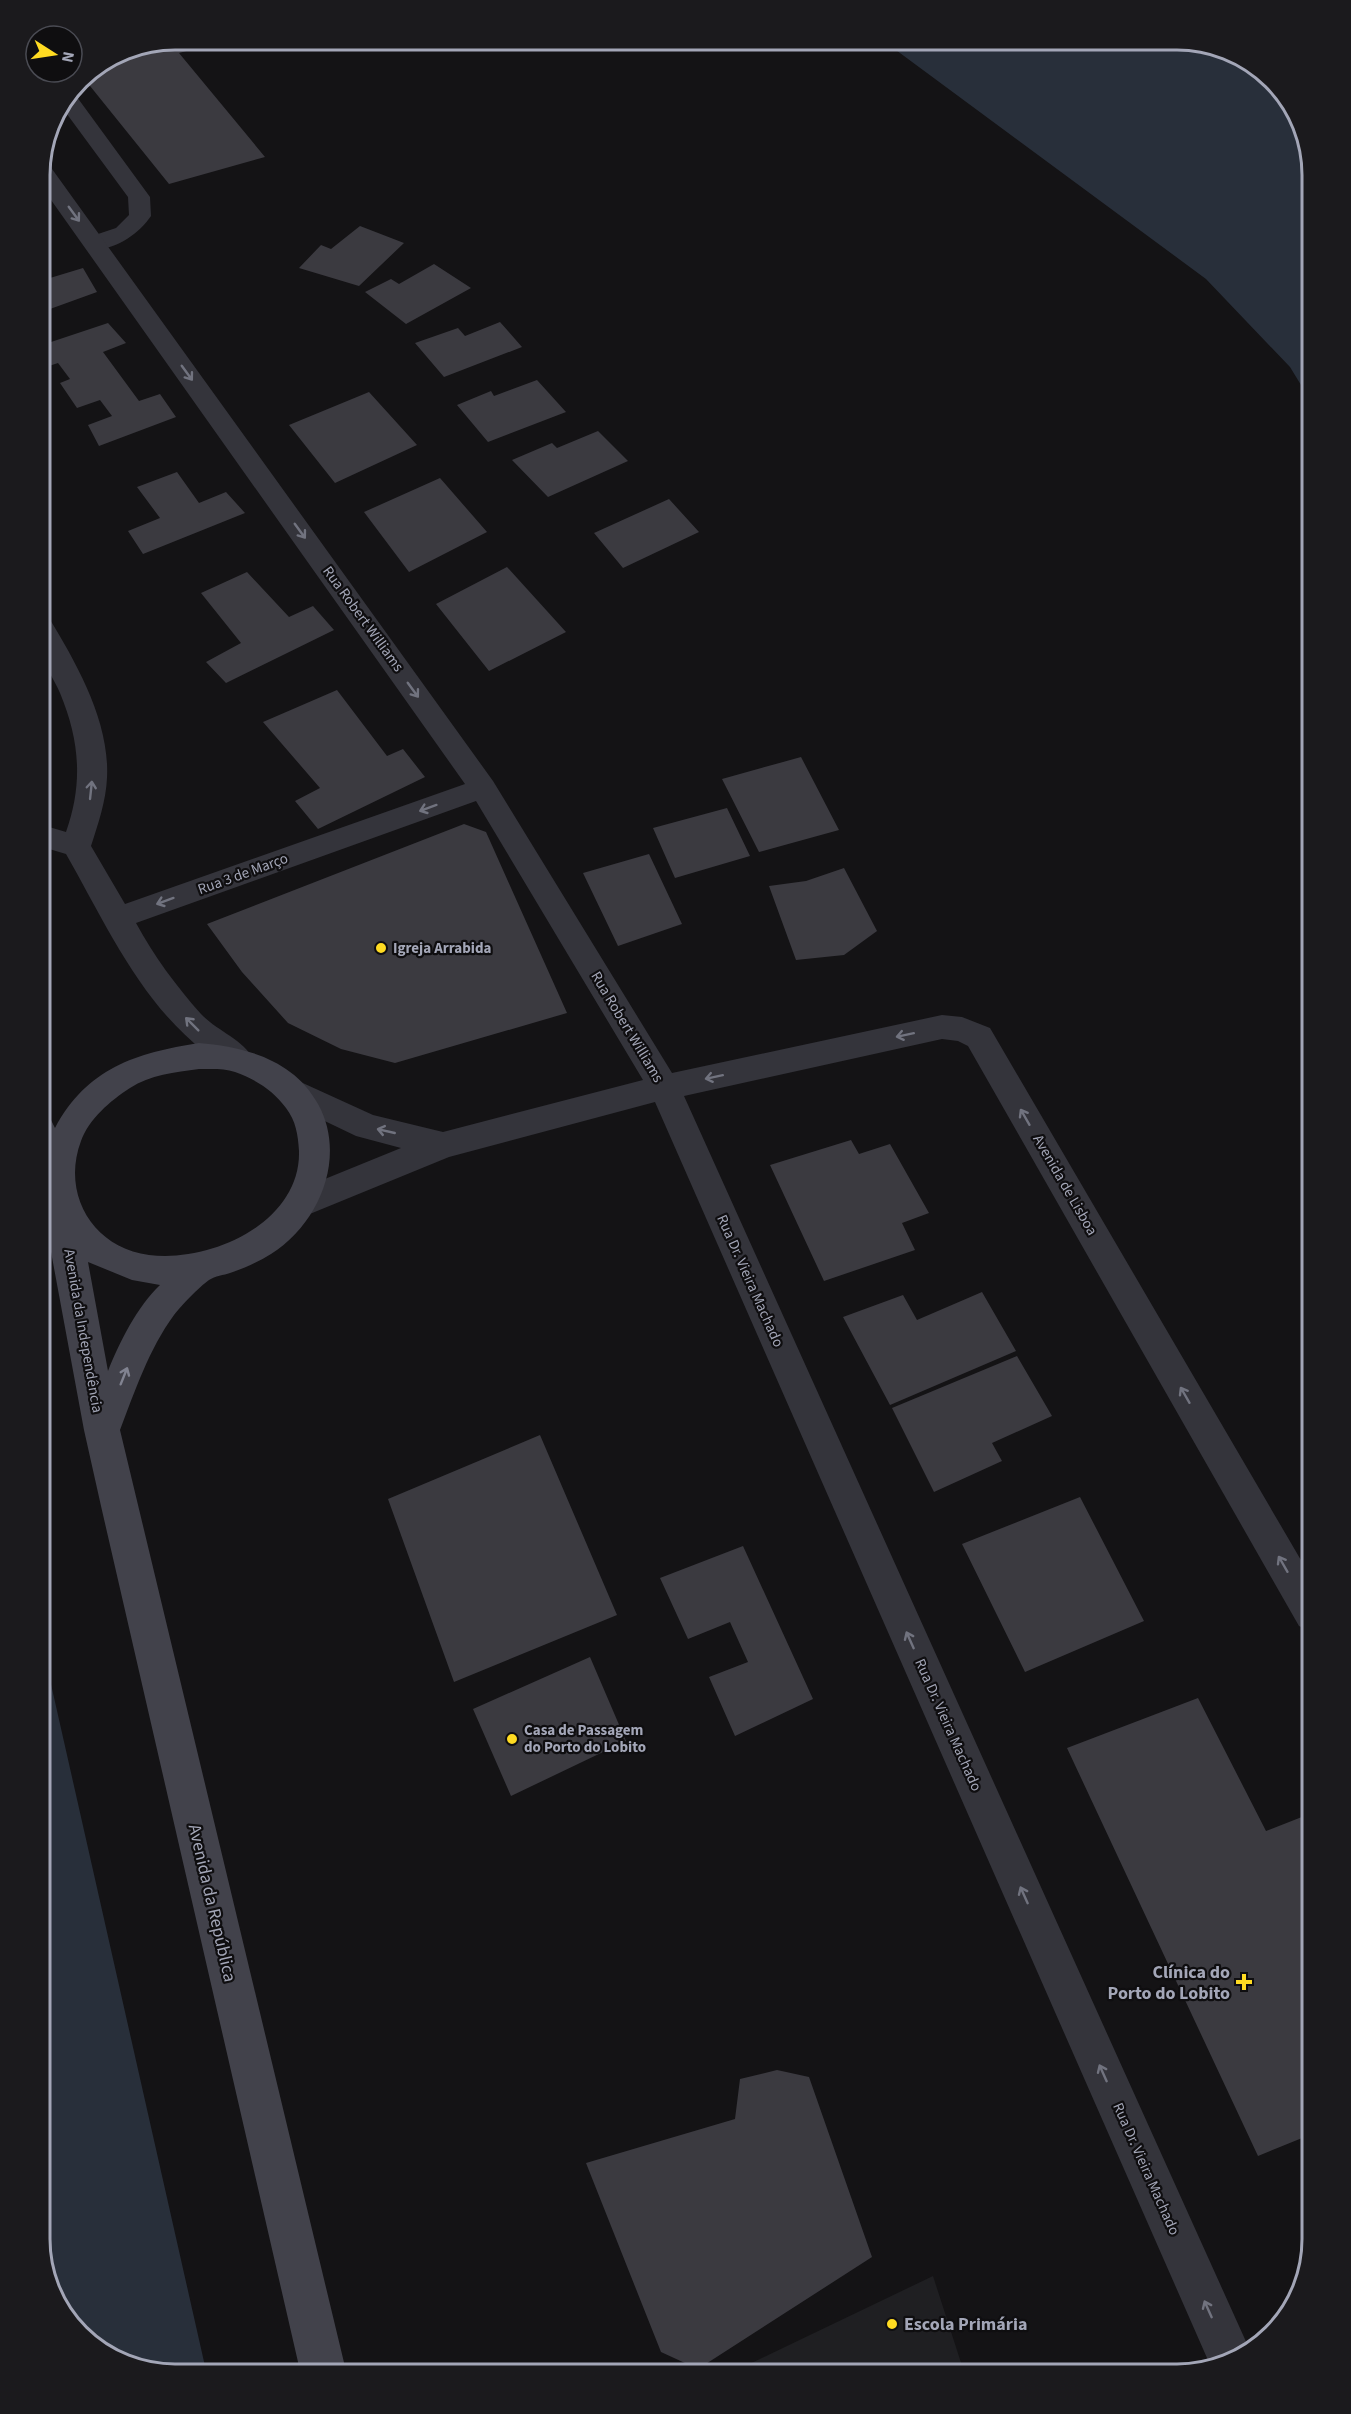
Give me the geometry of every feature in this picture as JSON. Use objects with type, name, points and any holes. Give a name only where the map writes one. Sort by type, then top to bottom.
[{"type":"street","points":[[71,105],[139,197],[140,216],[124,232],[94,243]]},
{"type":"street","name":"Rua Robert Williams","points":[[50,182],[483,788],[664,1088]]},
{"type":"street","points":[[50,642],[60,658],[88,732],[93,769],[89,810],[76,846]]},
{"type":"street","name":"Rua 3 de Março","points":[[118,918],[483,788]]},
{"type":"street","points":[[50,838],[76,846],[145,967],[192,1025],[238,1060]]},
{"type":"street","name":"Avenida de Lisboa","points":[[300,1204],[443,1145],[664,1088],[942,1027],[962,1029],[979,1037],[1302,1597]]},
{"type":"street","points":[[294,1092],[311,1116],[317,1144],[314,1175],[300,1204],[274,1233],[239,1255],[199,1268],[151,1270],[110,1258],[78,1234],[60,1203],[57,1167],[67,1134],[89,1103],[121,1078],[159,1063],[199,1056],[238,1060],[270,1072],[294,1092],[367,1127],[443,1145]]},
{"type":"street","name":"Rua Dr. Vieira Machado","points":[[664,1088],[1228,2354]]},
{"type":"street","name":"Avenida da Independência","points":[[50,1167],[60,1203],[102,1430]]},
{"type":"street","points":[[102,1430],[131,1358],[162,1305],[199,1268]]},
{"type":"street","name":"Avenida da República","points":[[102,1430],[321,2364]]},
{"type":"shaded area","points":[[896,50],[1184,50],[1217,56],[1246,71],[1270,92],[1289,119],[1300,158],[1302,175],[1302,387],[1290,367],[1206,279]]},
{"type":"shaded area","points":[[50,1680],[205,2364],[150,2362],[119,2352],[105,2343],[81,2322],[71,2309],[62,2295],[52,2264],[50,2247]]},
{"type":"shaded area","name":"Escola Primária","points":[[933,2276],[961,2364],[750,2364]]},
{"type":"building","points":[[167,50],[190,50],[179,53],[265,157],[169,184],[88,84],[119,62],[134,56]]},
{"type":"building","points":[[360,226],[404,243],[359,286],[299,268],[321,245],[331,249]]},
{"type":"building","points":[[434,264],[471,288],[406,324],[365,292],[391,279],[399,284]]},
{"type":"building","points":[[83,268],[97,292],[50,309],[50,278]]},
{"type":"building","points":[[500,322],[522,347],[444,377],[415,343],[458,328],[465,336]]},
{"type":"building","points":[[108,323],[126,343],[103,352],[139,401],[160,394],[176,417],[99,446],[88,425],[112,416],[100,400],[77,408],[60,383],[70,379],[58,363],[50,366],[50,342]]},
{"type":"building","points":[[537,380],[566,412],[488,442],[457,405],[491,391],[494,396]]},
{"type":"building","points":[[369,392],[417,445],[335,483],[289,425]]},
{"type":"building","points":[[598,431],[628,461],[548,497],[512,460],[552,443],[557,448]]},
{"type":"building","points":[[177,472],[199,503],[226,492],[245,513],[143,554],[128,531],[160,518],[137,487]]},
{"type":"building","points":[[440,478],[487,532],[409,572],[364,512]]},
{"type":"building","points":[[669,499],[699,532],[623,568],[594,533]]},
{"type":"building","points":[[507,567],[566,632],[489,671],[436,604]]},
{"type":"building","points":[[247,572],[289,617],[313,606],[334,630],[226,683],[206,662],[241,643],[201,593]]},
{"type":"building","points":[[337,690],[387,756],[403,749],[425,777],[318,829],[295,801],[320,788],[263,722]]},
{"type":"building","points":[[801,757],[839,830],[759,852],[722,779]]},
{"type":"building","points":[[727,808],[750,856],[675,878],[653,828]]},
{"type":"building","name":"Igreja Arrabida","points":[[464,824],[486,832],[567,1013],[395,1063],[341,1049],[288,1023],[242,972],[207,924]]},
{"type":"building","points":[[649,854],[682,924],[618,946],[583,873]]},
{"type":"building","points":[[844,868],[877,931],[844,955],[796,960],[769,886],[806,881]]},
{"type":"building","points":[[851,1140],[859,1154],[890,1144],[929,1213],[902,1223],[915,1250],[824,1281],[770,1165]]},
{"type":"building","points":[[982,1292],[1016,1351],[890,1405],[843,1317],[903,1295],[917,1320]]},
{"type":"building","points":[[1017,1356],[1052,1416],[992,1443],[1002,1461],[934,1492],[892,1408]]},
{"type":"building","points":[[540,1435],[617,1615],[454,1682],[388,1499]]},
{"type":"building","points":[[1080,1497],[1144,1621],[1025,1672],[962,1544]]},
{"type":"building","points":[[743,1546],[813,1699],[735,1736],[709,1677],[748,1662],[730,1622],[688,1639],[660,1578]]},
{"type":"building","points":[[590,1657],[626,1741],[511,1796],[473,1709]]},
{"type":"building","name":"Clínica do Porto do Lobito","points":[[1198,1698],[1266,1831],[1302,1817],[1302,2138],[1258,2156],[1067,1748]]},
{"type":"building","points":[[777,2070],[809,2077],[872,2257],[706,2364],[687,2364],[661,2352],[586,2163],[735,2119],[740,2079]]},
{"type":"place","name":"Igreja Arrabida","points":[[381,948]]},
{"type":"place","name":"Casa de Passagem do Porto do Lobito","points":[[512,1739]]},
{"type":"place","name":"Clínica do Porto do Lobito","points":[[1244,1982]]},
{"type":"place","name":"Escola Primária","points":[[892,2324]]}]
